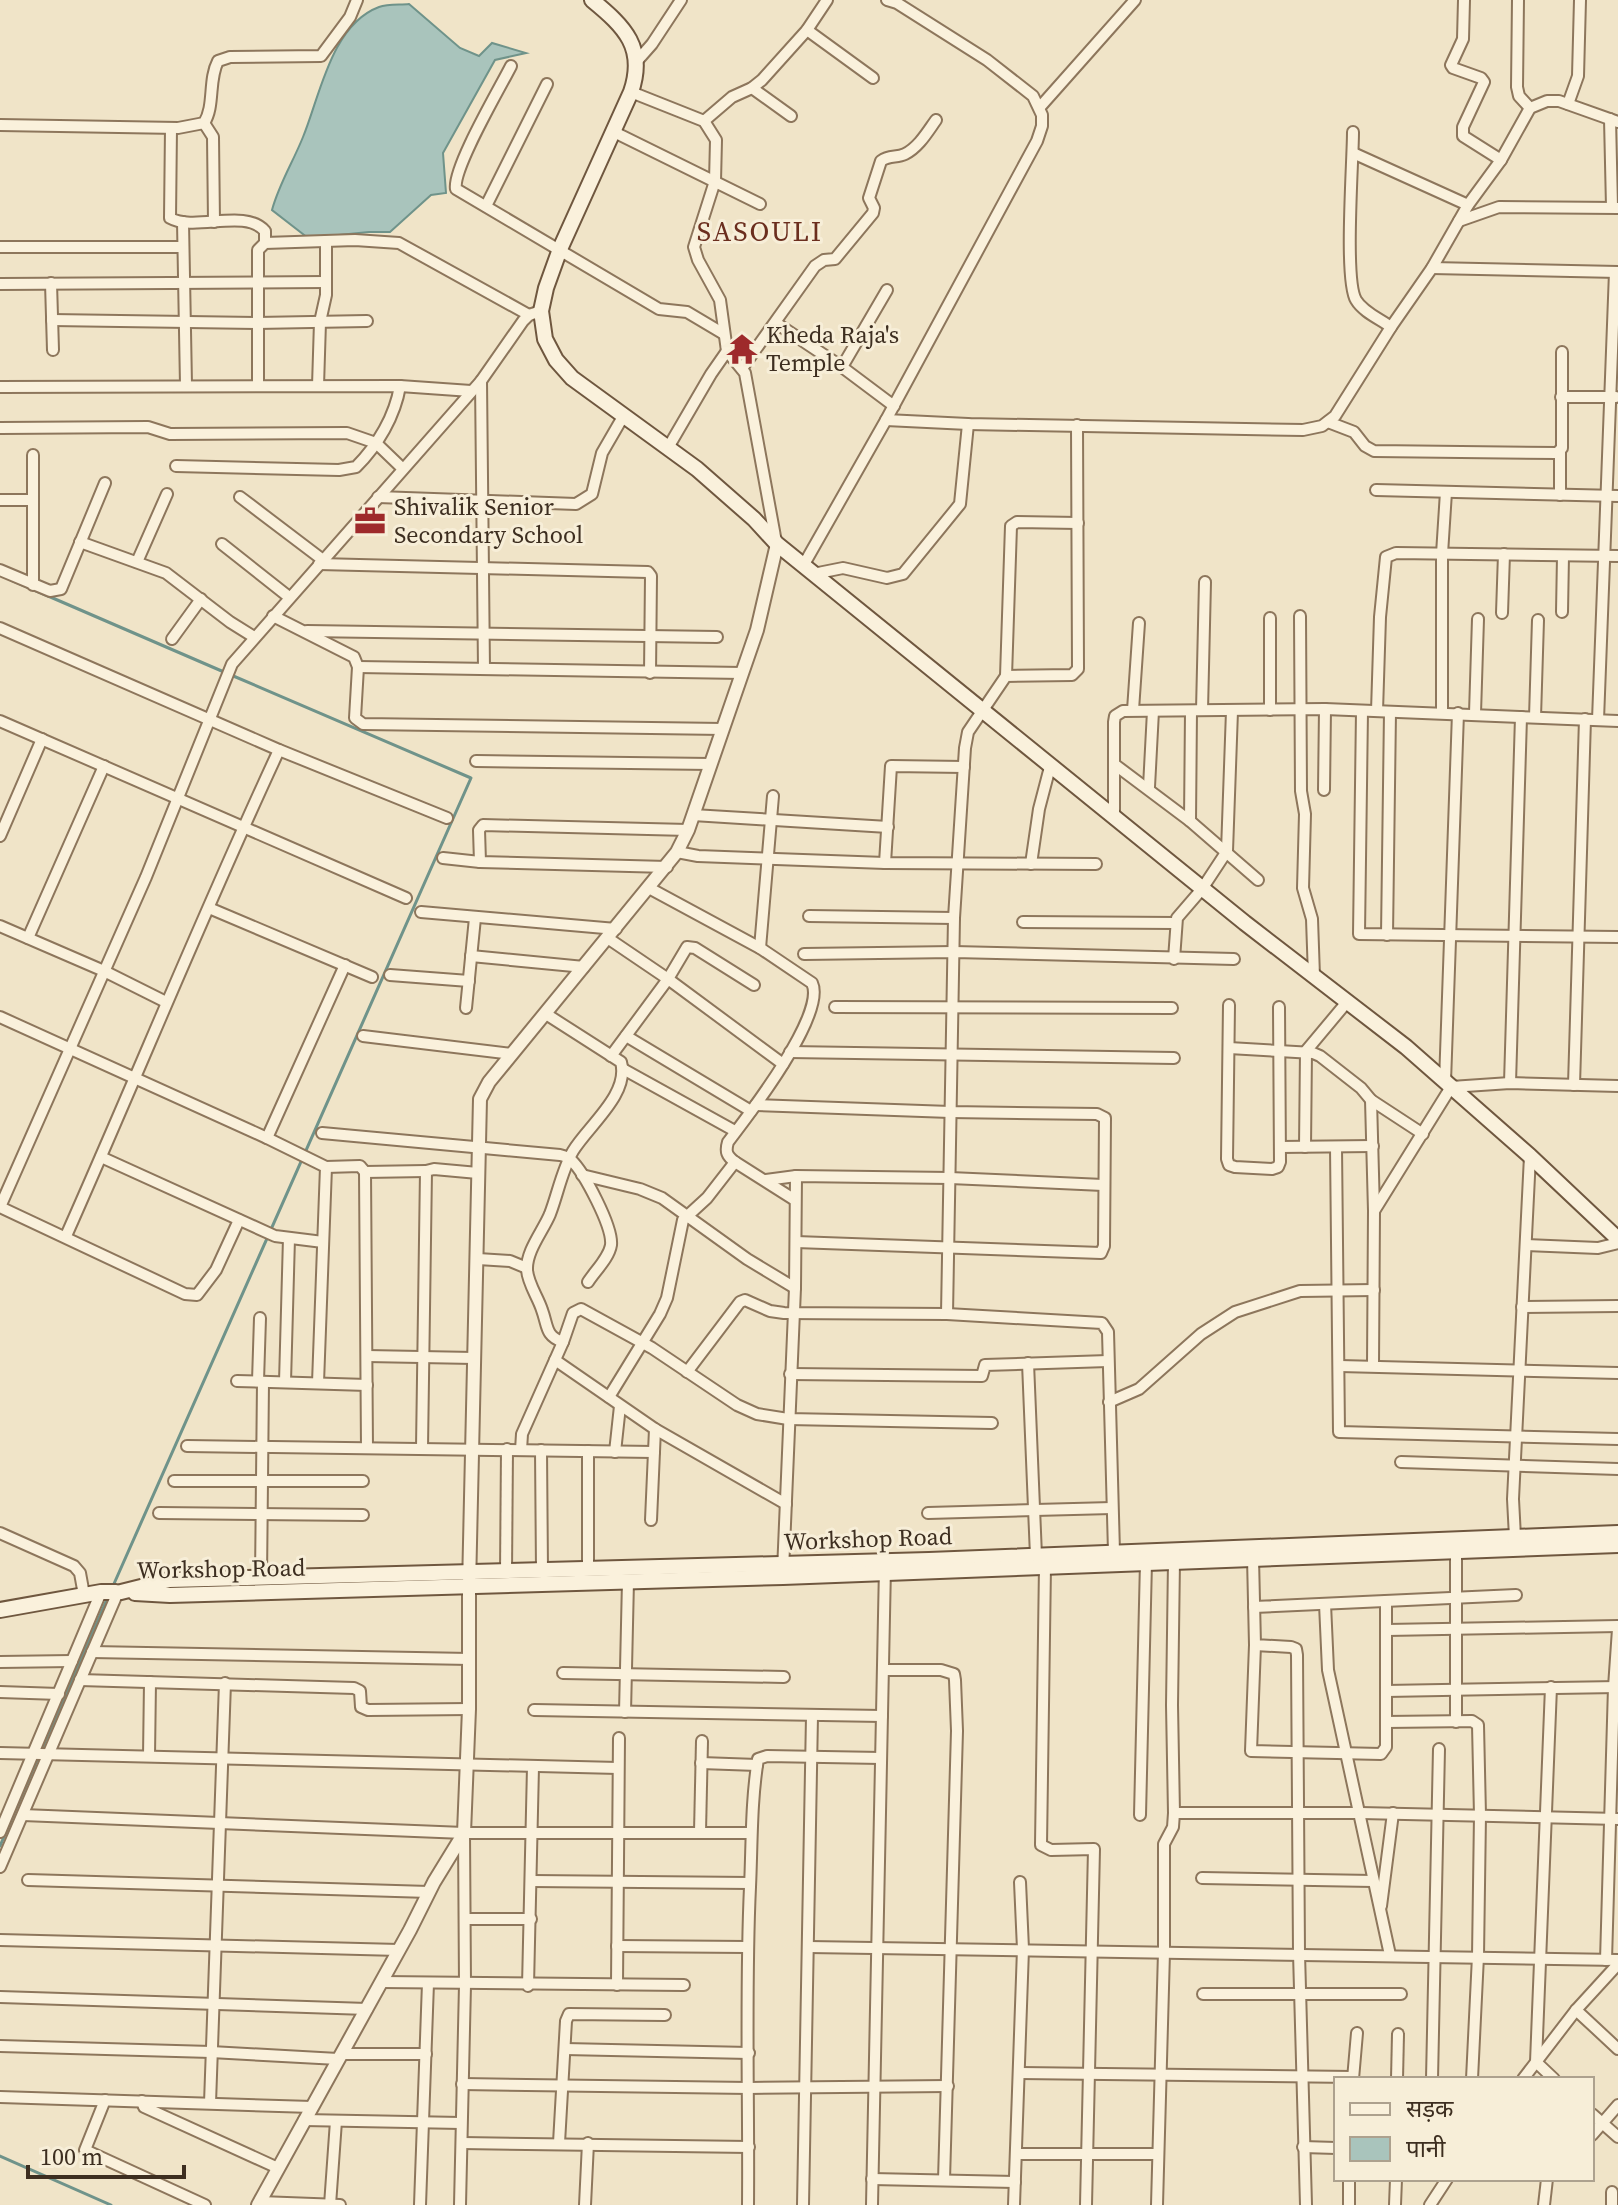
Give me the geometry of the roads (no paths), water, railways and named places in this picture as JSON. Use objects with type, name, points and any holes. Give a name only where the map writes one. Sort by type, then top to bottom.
[{"type":"main road","points":[[592,0],[607,5],[629,36],[637,61],[631,92],[560,249],[535,313],[561,368],[669,446],[754,519],[777,544],[981,712],[1406,1047],[1530,1156],[1618,1241]]},
{"type":"main road","name":"Workshop Road","points":[[112,1592],[170,1595],[470,1580],[506,1572],[542,1570],[783,1570],[1041,1561],[1146,1562],[1253,1558],[1456,1545],[1515,1537],[1618,1533]]},
{"type":"main road","name":"Workshop Road","points":[[1041,1561],[1114,1552],[1618,1545]]},
{"type":"main road","name":"Workshop Road","points":[[0,1610],[169,1580],[628,1581],[783,1570]]},
{"type":"street","points":[[0,125],[171,128],[204,123],[208,117],[213,70],[218,61],[230,57],[321,56],[350,17],[357,0]]},
{"type":"street","points":[[637,61],[681,0]]},
{"type":"street","points":[[704,121],[732,97],[752,88],[807,30],[827,0]]},
{"type":"street","points":[[808,570],[1037,141],[1042,126],[1040,107],[1033,96],[987,60],[897,3],[887,0]]},
{"type":"street","points":[[1040,107],[1135,0]]},
{"type":"street","points":[[1464,0],[1463,39],[1451,65],[1484,82],[1463,127],[1463,136],[1501,160]]},
{"type":"street","points":[[1518,0],[1517,87],[1519,96],[1530,108]]},
{"type":"street","points":[[1568,104],[1578,76],[1580,0]]},
{"type":"street","points":[[807,30],[873,78]]},
{"type":"street","points":[[511,66],[466,154],[455,184],[458,191],[659,309],[687,312],[724,334]]},
{"type":"street","points":[[486,206],[547,84]]},
{"type":"street","points":[[752,88],[791,116]]},
{"type":"street","points":[[460,2205],[465,1985],[464,1833],[480,1099],[489,1082],[677,852],[688,830],[757,630],[777,544],[743,367],[727,351],[720,300],[694,247],[715,181],[716,140],[704,121],[631,92]]},
{"type":"street","points":[[886,420],[1303,430],[1328,422],[1335,416],[1432,268],[1468,205],[1501,160],[1530,108],[1547,101],[1568,104],[1614,120],[1615,208],[1499,207],[1459,221]]},
{"type":"street","points":[[743,367],[815,266],[821,261],[835,259],[873,213],[870,196],[883,158],[910,151],[936,120]]},
{"type":"street","points":[[204,123],[213,137],[214,222]]},
{"type":"street","points":[[171,128],[169,216],[183,222],[257,223],[265,231],[265,243]]},
{"type":"street","points":[[612,131],[760,204]]},
{"type":"street","points":[[1353,132],[1350,243],[1353,293],[1363,308],[1391,327]]},
{"type":"street","points":[[1353,153],[1468,205]]},
{"type":"street","points":[[183,222],[186,385]]},
{"type":"street","points":[[318,386],[326,241]]},
{"type":"street","points":[[239,1220],[216,1270],[197,1295],[185,1294],[0,1207],[178,799],[227,674],[254,637],[481,381],[535,313],[399,243],[265,243],[258,250],[258,385]]},
{"type":"street","points":[[0,247],[183,247]]},
{"type":"street","points":[[1432,268],[1617,272],[1612,496],[1598,720]]},
{"type":"street","points":[[0,284],[326,282]]},
{"type":"street","points":[[51,283],[53,350]]},
{"type":"street","points":[[842,367],[887,290]]},
{"type":"street","points":[[52,320],[367,321]]},
{"type":"street","points":[[776,323],[894,406]]},
{"type":"street","points":[[669,446],[727,351]]},
{"type":"street","points":[[1560,495],[1562,352]]},
{"type":"street","points":[[481,381],[484,669]]},
{"type":"street","points":[[0,387],[400,386],[471,391]]},
{"type":"street","points":[[176,466],[346,470],[359,465],[376,443],[394,413],[400,386]]},
{"type":"street","points":[[1561,397],[1615,397]]},
{"type":"street","points":[[378,497],[481,502],[583,502],[592,494],[602,453],[624,415]]},
{"type":"street","points":[[1328,422],[1354,432],[1365,446],[1374,451],[1560,452]]},
{"type":"street","points":[[808,570],[843,568],[887,578],[897,577],[908,568],[960,504],[968,424]]},
{"type":"street","points":[[1006,676],[1061,676],[1077,672],[1077,425]]},
{"type":"street","points":[[0,428],[152,427],[170,434],[330,432],[357,435],[376,443],[402,468]]},
{"type":"street","points":[[33,455],[33,585]]},
{"type":"street","points":[[0,570],[50,591],[61,589],[105,483]]},
{"type":"street","points":[[1376,490],[1612,496]]},
{"type":"street","points":[[1442,713],[1442,554],[1446,492]]},
{"type":"street","points":[[137,562],[167,494]]},
{"type":"street","points":[[240,497],[321,562],[649,573],[650,673]]},
{"type":"street","points":[[0,500],[33,500]]},
{"type":"street","points":[[947,1314],[954,918],[968,732],[1006,676],[1011,526],[1017,522],[1078,523]]},
{"type":"street","points":[[80,542],[166,573],[254,637]]},
{"type":"street","points":[[222,544],[289,597]]},
{"type":"street","points":[[1377,711],[1380,617],[1386,557],[1396,553],[1618,556]]},
{"type":"street","points":[[1502,613],[1504,554]]},
{"type":"street","points":[[1562,612],[1563,556]]},
{"type":"street","points":[[1190,821],[1205,582]]},
{"type":"street","points":[[172,639],[201,599]]},
{"type":"street","points":[[273,616],[350,653],[358,667],[356,721],[363,724],[723,729]]},
{"type":"street","points":[[1300,616],[1301,791],[1305,814],[1302,877],[1304,896],[1312,919],[1314,976]]},
{"type":"street","points":[[1270,618],[1270,710]]},
{"type":"street","points":[[1475,713],[1478,619]]},
{"type":"street","points":[[1535,717],[1538,620]]},
{"type":"street","points":[[1133,710],[1139,623]]},
{"type":"street","points":[[0,628],[279,750],[447,818]]},
{"type":"street","points":[[301,631],[717,637]]},
{"type":"street","points":[[358,667],[742,673]]},
{"type":"street","points":[[1114,819],[1115,716],[1119,712],[1325,709],[1618,721]]},
{"type":"street","points":[[1324,790],[1325,709]]},
{"type":"street","points":[[1149,787],[1153,711]]},
{"type":"street","points":[[1174,959],[1175,923],[1227,851],[1232,711]]},
{"type":"street","points":[[1362,711],[1359,934],[1618,937]]},
{"type":"street","points":[[1387,935],[1390,712]]},
{"type":"street","points":[[1374,1211],[1423,1134],[1448,1084],[1458,713]]},
{"type":"street","points":[[1510,1083],[1521,717]]},
{"type":"street","points":[[1574,1085],[1585,719]]},
{"type":"street","points":[[0,721],[406,898]]},
{"type":"street","points":[[0,836],[42,739]]},
{"type":"street","points":[[66,1236],[279,750]]},
{"type":"street","points":[[476,761],[711,764]]},
{"type":"street","points":[[1114,764],[1149,787],[1258,880]]},
{"type":"street","points":[[28,938],[104,766]]},
{"type":"street","points":[[885,863],[891,766],[964,767]]},
{"type":"street","points":[[1031,864],[1039,809],[1050,767]]},
{"type":"street","points":[[760,948],[773,796]]},
{"type":"street","points":[[693,815],[888,827]]},
{"type":"street","points":[[480,862],[479,830],[483,825],[688,830]]},
{"type":"street","points":[[677,852],[693,856],[769,860],[1096,864]]},
{"type":"street","points":[[443,858],[480,862],[667,867]]},
{"type":"street","points":[[649,888],[760,948],[815,988],[804,1026],[790,1052],[726,1148],[735,1162],[795,1200]]},
{"type":"street","points":[[209,908],[372,977]]},
{"type":"street","points":[[421,912],[612,934],[783,1064]]},
{"type":"street","points":[[809,916],[954,918]]},
{"type":"street","points":[[466,1008],[475,918]]},
{"type":"street","points":[[1023,922],[1175,923]]},
{"type":"street","points":[[0,926],[166,1002]]},
{"type":"street","points":[[611,1056],[668,979],[684,950],[691,946],[754,985]]},
{"type":"street","points":[[804,954],[954,952],[1234,959]]},
{"type":"street","points":[[471,956],[584,967]]},
{"type":"street","points":[[267,1138],[345,965]]},
{"type":"street","points":[[390,975],[469,981]]},
{"type":"street","points":[[1305,1147],[1306,1051],[1347,1002]]},
{"type":"street","points":[[1229,1005],[1227,1159],[1229,1165],[1278,1167],[1279,1007]]},
{"type":"street","points":[[835,1007],[1172,1008]]},
{"type":"street","points":[[546,1014],[621,1062],[623,1069],[619,1086],[603,1114],[569,1158],[527,1268],[530,1284],[544,1313],[547,1333],[563,1342]]},
{"type":"street","points":[[0,1017],[326,1167],[360,1166],[365,1172],[367,1448]]},
{"type":"street","points":[[363,1036],[512,1054]]},
{"type":"street","points":[[626,1036],[753,1108],[1101,1116],[1106,1123],[1104,1246],[1101,1253],[796,1242]]},
{"type":"street","points":[[1229,1048],[1306,1051],[1320,1056],[1361,1088],[1371,1100],[1423,1134]]},
{"type":"street","points":[[790,1052],[1174,1058]]},
{"type":"street","points":[[623,1069],[735,1131]]},
{"type":"street","points":[[1448,1084],[1618,1086]]},
{"type":"street","points":[[1371,1100],[1373,1366]]},
{"type":"street","points":[[322,1133],[569,1158],[582,1175],[609,1226],[611,1237],[608,1255],[588,1282]]},
{"type":"street","points":[[1280,1147],[1373,1146]]},
{"type":"street","points":[[1336,1147],[1339,1432],[1618,1439]]},
{"type":"street","points":[[1515,1537],[1514,1468],[1530,1156]]},
{"type":"street","points":[[101,1157],[271,1234],[323,1242]]},
{"type":"street","points":[[609,1397],[667,1298],[681,1226],[735,1162]]},
{"type":"street","points":[[318,1383],[326,1167]]},
{"type":"street","points":[[365,1172],[434,1169],[478,1173]]},
{"type":"street","points":[[422,1448],[426,1171]]},
{"type":"street","points":[[582,1175],[652,1193],[688,1214],[747,1259],[795,1288]]},
{"type":"street","points":[[766,1180],[796,1176],[950,1178],[1103,1185]]},
{"type":"street","points":[[783,1570],[795,1288],[796,1176]]},
{"type":"street","points":[[285,1382],[289,1238]]},
{"type":"street","points":[[1526,1245],[1598,1248],[1618,1241]]},
{"type":"street","points":[[478,1259],[510,1261],[527,1268]]},
{"type":"street","points":[[1109,1402],[1139,1389],[1201,1334],[1235,1312],[1300,1291],[1374,1290]]},
{"type":"street","points":[[687,1372],[742,1301],[776,1312],[947,1314],[1102,1323],[1108,1332],[1114,1552]]},
{"type":"street","points":[[1522,1307],[1618,1306]]},
{"type":"street","points":[[521,1450],[525,1428],[573,1313],[581,1309],[737,1405],[757,1414],[788,1419],[992,1423]]},
{"type":"street","points":[[260,1318],[261,1578]]},
{"type":"street","points":[[367,1356],[474,1358]]},
{"type":"street","points":[[555,1360],[655,1429],[786,1504]]},
{"type":"street","points":[[790,1374],[982,1376],[985,1365],[1108,1361]]},
{"type":"street","points":[[1028,1363],[1034,1510],[1041,1561],[1041,1845],[1051,1850],[1094,1849],[1086,2205]]},
{"type":"street","points":[[1340,1366],[1618,1373]]},
{"type":"street","points":[[237,1381],[367,1385]]},
{"type":"street","points":[[615,1452],[620,1406]]},
{"type":"street","points":[[651,1520],[655,1429]]},
{"type":"street","points":[[187,1446],[654,1452]]},
{"type":"street","points":[[506,1572],[507,1449]]},
{"type":"street","points":[[541,1450],[542,1570]]},
{"type":"street","points":[[588,1451],[588,1569]]},
{"type":"street","points":[[1401,1462],[1618,1469]]},
{"type":"street","points":[[174,1481],[363,1481]]},
{"type":"street","points":[[928,1513],[1112,1508]]},
{"type":"street","points":[[159,1513],[363,1515]]},
{"type":"street","points":[[0,1533],[74,1566],[80,1573],[84,1595]]},
{"type":"street","points":[[1456,1545],[1456,1722]]},
{"type":"street","points":[[1253,1558],[1255,1645],[1251,1751],[1385,1752],[1386,1601]]},
{"type":"street","points":[[1157,2205],[1164,1844],[1173,1827],[1174,1813],[1174,1561]]},
{"type":"street","points":[[1140,1815],[1146,1562]]},
{"type":"street","points":[[872,2205],[886,1567]]},
{"type":"street","points":[[625,1712],[628,1581]]},
{"type":"street","points":[[0,1832],[4,1815],[80,1680],[112,1592]]},
{"type":"street","points":[[0,1867],[23,1815],[72,1661],[112,1592]]},
{"type":"street","points":[[1254,1607],[1516,1595]]},
{"type":"street","points":[[1325,1604],[1328,1670],[1390,1955]]},
{"type":"street","points":[[1387,1630],[1618,1628],[1614,1961],[1525,2077]]},
{"type":"street","points":[[1255,1645],[1296,1649],[1299,1953],[1306,2205]]},
{"type":"street","points":[[92,1652],[470,1659]]},
{"type":"street","points":[[0,1662],[72,1661]]},
{"type":"street","points":[[883,1670],[941,1670],[954,1674],[957,1731],[944,2180]]},
{"type":"street","points":[[563,1673],[784,1677]]},
{"type":"street","points":[[80,1680],[354,1688],[360,1691],[361,1707],[368,1710],[469,1709]]},
{"type":"street","points":[[149,1756],[150,1682]]},
{"type":"street","points":[[210,2103],[225,1683]]},
{"type":"street","points":[[1551,1687],[1536,2062],[1552,2077]]},
{"type":"street","points":[[1386,1691],[1616,1687]]},
{"type":"street","points":[[0,1692],[59,1694]]},
{"type":"street","points":[[534,1710],[882,1716]]},
{"type":"street","points":[[803,2205],[812,1716]]},
{"type":"street","points":[[1386,1722],[1472,1721],[1478,1725],[1478,1956],[1472,2077]]},
{"type":"street","points":[[617,1985],[619,1738]]},
{"type":"street","points":[[700,1832],[702,1741]]},
{"type":"street","points":[[1432,2077],[1439,1749]]},
{"type":"street","points":[[0,1753],[618,1768]]},
{"type":"street","points":[[748,2205],[747,1947],[757,1765],[761,1756],[881,1758]]},
{"type":"street","points":[[701,1763],[757,1765]]},
{"type":"street","points":[[528,1986],[533,1767]]},
{"type":"street","points":[[1174,1813],[1393,1813],[1615,1819]]},
{"type":"street","points":[[1381,1912],[1393,1813]]},
{"type":"street","points":[[23,1815],[464,1833],[751,1833]]},
{"type":"street","points":[[340,2205],[259,2204],[464,1833]]},
{"type":"street","points":[[1202,1878],[1373,1881]]},
{"type":"street","points":[[28,1880],[429,1892]]},
{"type":"street","points":[[532,1881],[750,1883]]},
{"type":"street","points":[[1014,2205],[1023,1949],[1020,1882]]},
{"type":"street","points":[[465,1919],[531,1919]]},
{"type":"street","points":[[0,1940],[399,1950]]},
{"type":"street","points":[[617,1946],[747,1947]]},
{"type":"street","points":[[809,1947],[1478,1956],[1614,1961]]},
{"type":"street","points":[[382,1982],[528,1986],[684,1985]]},
{"type":"street","points":[[420,2205],[428,1983]]},
{"type":"street","points":[[1203,1994],[1401,1994]]},
{"type":"street","points":[[0,1997],[367,2009]]},
{"type":"street","points":[[1576,2010],[1618,2049]]},
{"type":"street","points":[[559,2143],[566,2021],[569,2014],[665,2015]]},
{"type":"street","points":[[1353,2077],[1357,2033]]},
{"type":"street","points":[[1397,2077],[1398,2034]]},
{"type":"street","points":[[0,2046],[340,2056],[426,2054]]},
{"type":"street","points":[[565,2049],[749,2053]]},
{"type":"street","points":[[1020,2073],[1334,2077]]},
{"type":"street","points":[[462,2084],[749,2088],[948,2086]]},
{"type":"street","points":[[0,2097],[312,2107]]},
{"type":"street","points":[[105,2100],[85,2150],[205,2205]]},
{"type":"street","points":[[142,2101],[144,2107],[278,2168]]},
{"type":"street","points":[[1594,2133],[1618,2105]]},
{"type":"street","points":[[1594,2116],[1618,2137]]},
{"type":"street","points":[[304,2120],[461,2123]]},
{"type":"street","points":[[330,2205],[336,2121]]},
{"type":"street","points":[[462,2143],[749,2147]]},
{"type":"street","points":[[585,2205],[588,2143]]},
{"type":"street","points":[[1303,2147],[1334,2148]]},
{"type":"street","points":[[1016,2154],[1157,2154]]},
{"type":"street","points":[[872,2179],[1015,2182]]},
{"type":"street","points":[[1349,2181],[1349,2205]]},
{"type":"street","points":[[1395,2205],[1396,2181]]},
{"type":"street","points":[[1430,2205],[1446,2181]]},
{"type":"street","points":[[1544,2205],[1547,2181]]},
{"type":"street","points":[[1612,2192],[1612,2205]]},
{"type":"water","points":[[409,4],[460,48],[479,56],[492,43],[526,53],[495,60],[443,153],[446,193],[431,195],[390,232],[308,238],[272,210],[303,137],[329,63],[349,29],[363,16],[379,7]]},
{"type":"waterway","points":[[11,580],[224,672]]},
{"type":"waterway","points":[[113,1586],[471,778],[231,675]]},
{"type":"waterway","points":[[41,1751],[108,1597]]},
{"type":"waterway","points":[[0,1846],[38,1758]]},
{"type":"waterway","points":[[0,2156],[111,2205]]},
{"type":"place","name":"Kheda Raja's Temple","points":[[742,349]]},
{"type":"place","name":"Shivalik Senior Secondary School","points":[[370,521]]},
{"type":"district","name":"SASOULI","points":[[760,231]]}]
